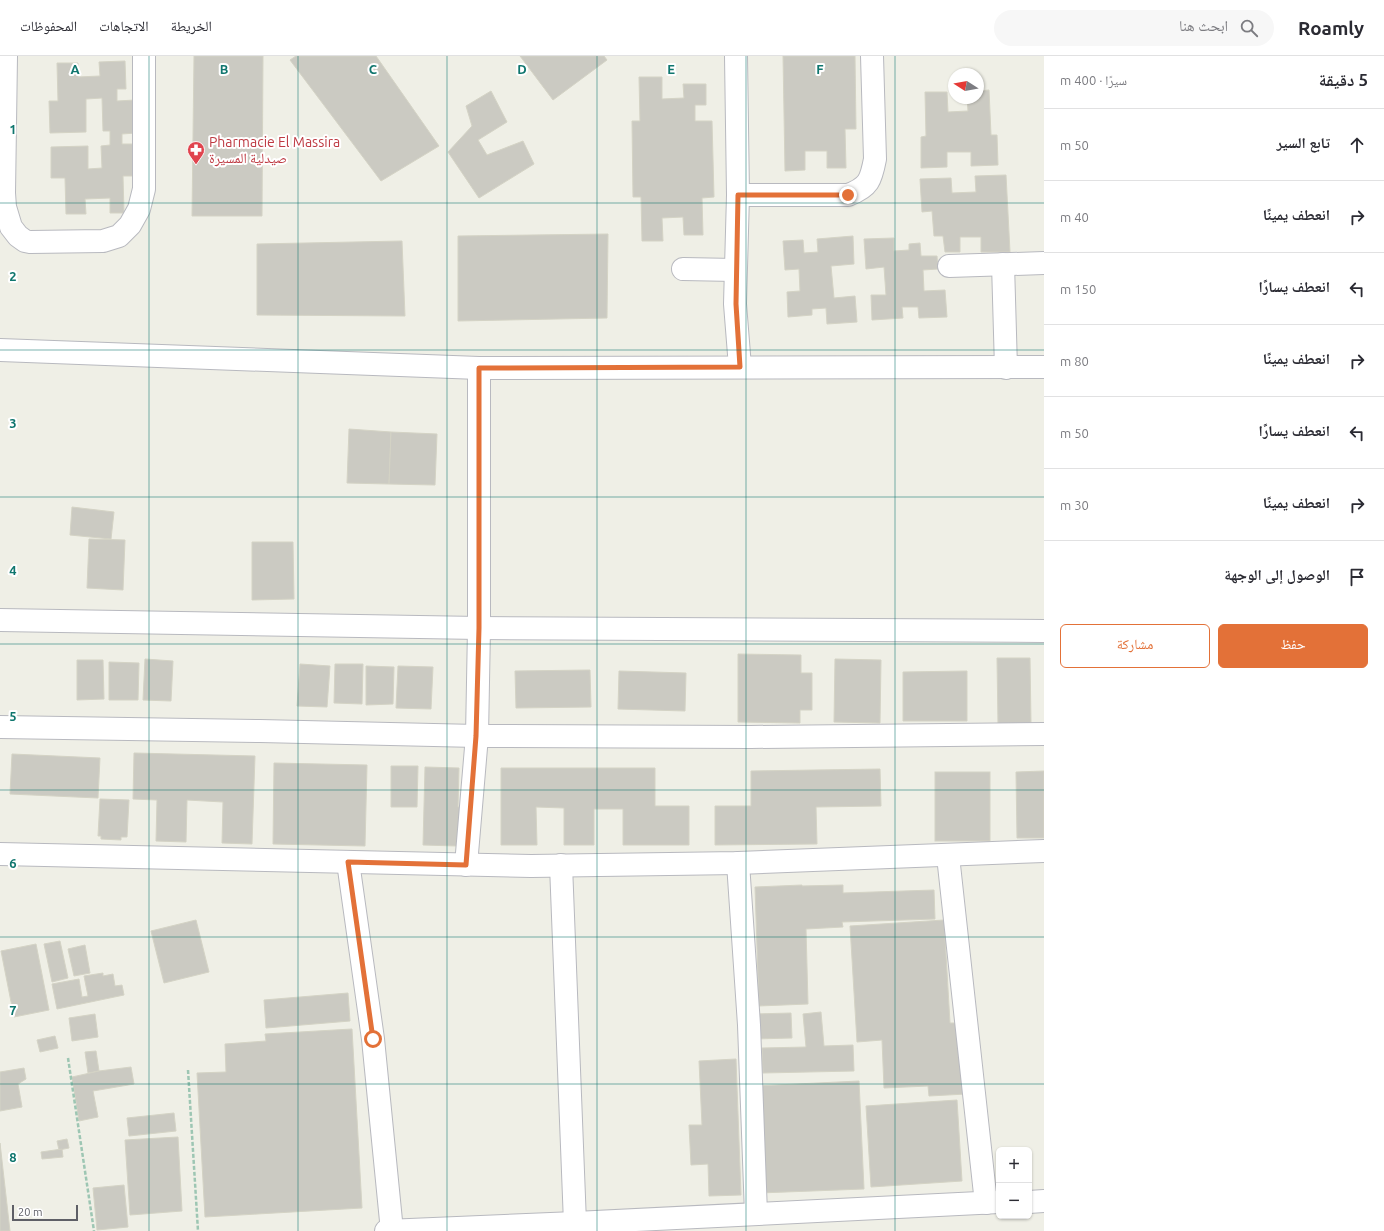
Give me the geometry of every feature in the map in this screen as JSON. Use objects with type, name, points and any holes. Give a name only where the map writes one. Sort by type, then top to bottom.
[{"type":"street","points":[[6,56],[2,193],[11,227],[18,236],[30,242],[103,241],[118,236],[130,225],[139,209],[144,189],[144,56]]},
{"type":"street","points":[[736,56],[738,195],[735,270],[740,367]]},
{"type":"street","points":[[738,195],[848,195],[860,191],[867,185],[872,174],[875,159],[872,56]]},
{"type":"street","points":[[950,266],[1044,263]]},
{"type":"street","points":[[1003,264],[1006,368]]},
{"type":"street","points":[[684,269],[735,270]]},
{"type":"street","points":[[0,350],[479,368],[1044,367]]},
{"type":"street","points":[[466,865],[476,736],[479,628],[479,368]]},
{"type":"street","points":[[0,620],[479,628],[1044,631]]},
{"type":"street","points":[[0,727],[476,736],[759,737],[1044,734]]},
{"type":"street","points":[[0,854],[466,865],[561,865],[738,863],[948,856],[1044,851]]},
{"type":"street","points":[[386,1231],[993,1202],[948,856]]},
{"type":"street","points":[[348,862],[373,1039],[392,1231]]},
{"type":"street","points":[[738,863],[749,1025],[756,1214]]},
{"type":"street","points":[[561,865],[575,1223]]},
{"type":"street","points":[[1032,1202],[1044,1201]]},
{"type":"path","points":[[68,1058],[94,1231]]},
{"type":"path","points":[[188,1070],[198,1231]]},
{"type":"building","points":[[194,56],[263,56],[262,216],[192,216]]},
{"type":"building","points":[[296,56],[376,56],[439,146],[381,181],[290,60]]},
{"type":"building","points":[[520,56],[604,56],[607,60],[553,100]]},
{"type":"building","points":[[783,56],[855,56],[856,129],[845,129],[846,168],[827,168],[827,151],[805,151],[805,170],[785,171]]},
{"type":"building","points":[[125,61],[126,89],[117,89],[117,101],[135,100],[136,133],[122,134],[122,144],[135,144],[136,176],[123,176],[124,213],[110,213],[110,198],[85,199],[86,214],[66,214],[65,178],[51,178],[51,147],[88,146],[88,169],[102,168],[101,146],[110,145],[110,131],[103,131],[102,98],[86,99],[86,132],[50,133],[49,101],[58,101],[57,63],[78,63],[78,77],[100,76],[99,62]]},
{"type":"building","points":[[639,77],[662,77],[662,99],[684,98],[683,84],[706,84],[706,105],[695,105],[695,121],[712,121],[714,197],[702,198],[703,235],[684,235],[683,217],[662,218],[663,241],[642,241],[641,197],[633,197],[632,121],[640,121]]},
{"type":"building","points":[[984,90],[989,90],[991,135],[997,135],[998,165],[971,166],[971,152],[947,152],[947,167],[921,168],[921,137],[926,136],[925,92],[947,92],[948,112],[968,111],[967,104],[984,104]]},
{"type":"building","points":[[491,91],[507,122],[478,140],[487,155],[523,141],[534,164],[479,198],[448,152],[472,126],[466,106]]},
{"type":"building","points":[[1006,175],[1010,252],[981,252],[981,237],[960,237],[960,252],[945,252],[943,236],[934,236],[932,211],[922,212],[920,179],[951,178],[952,193],[976,192],[975,176]]},
{"type":"building","points":[[608,234],[607,318],[458,321],[458,236]]},
{"type":"building","points":[[853,236],[854,264],[831,266],[834,298],[855,296],[857,322],[827,324],[826,308],[812,309],[812,315],[788,317],[787,292],[800,291],[799,269],[785,270],[783,241],[803,240],[804,253],[818,252],[817,239]]},
{"type":"building","points":[[894,238],[894,251],[909,250],[909,244],[920,243],[921,256],[937,256],[938,269],[923,270],[924,291],[945,290],[947,317],[919,318],[918,307],[902,307],[903,318],[872,320],[871,295],[886,295],[884,267],[866,269],[864,239]]},
{"type":"building","points":[[402,241],[405,316],[257,315],[257,244]]},
{"type":"building","points":[[349,429],[391,432],[389,484],[347,483]]},
{"type":"building","points":[[391,432],[437,434],[435,485],[389,484]]},
{"type":"building","points":[[72,507],[114,512],[111,539],[70,535]]},
{"type":"building","points":[[89,539],[125,540],[123,590],[87,588]]},
{"type":"building","points":[[252,542],[293,542],[294,599],[252,600]]},
{"type":"building","points":[[738,654],[801,655],[801,673],[812,673],[812,710],[800,710],[800,723],[738,722]]},
{"type":"building","points":[[997,658],[1030,658],[1031,724],[998,725]]},
{"type":"building","points":[[145,659],[173,661],[171,701],[143,700]]},
{"type":"building","points":[[835,659],[881,660],[880,723],[834,722]]},
{"type":"building","points":[[77,660],[103,660],[104,699],[77,700]]},
{"type":"building","points":[[109,662],[139,663],[138,700],[109,700]]},
{"type":"building","points":[[300,664],[330,666],[327,707],[297,706]]},
{"type":"building","points":[[335,664],[363,664],[362,704],[334,703]]},
{"type":"building","points":[[366,666],[394,667],[393,704],[366,705]]},
{"type":"building","points":[[398,666],[433,667],[431,709],[396,708]]},
{"type":"building","points":[[590,670],[591,707],[516,708],[515,671]]},
{"type":"building","points":[[619,671],[686,673],[685,711],[618,709]]},
{"type":"building","points":[[967,671],[967,721],[903,721],[903,672]]},
{"type":"building","points":[[134,753],[255,756],[252,844],[222,843],[223,802],[187,800],[186,842],[156,841],[157,800],[133,799]]},
{"type":"building","points":[[12,754],[100,758],[98,798],[10,794]]},
{"type":"building","points":[[274,763],[367,765],[365,846],[273,844]]},
{"type":"building","points":[[391,766],[418,766],[417,807],[391,807]]},
{"type":"building","points":[[425,767],[459,768],[458,807],[462,807],[457,846],[423,845]]},
{"type":"building","points":[[501,768],[655,768],[655,806],[689,806],[689,845],[623,845],[623,809],[594,809],[594,845],[564,845],[564,808],[536,807],[537,845],[501,845]]},
{"type":"building","points":[[880,769],[881,806],[816,807],[817,844],[715,845],[715,806],[751,806],[751,771]]},
{"type":"building","points":[[1044,771],[1044,838],[1017,838],[1016,772]]},
{"type":"building","points":[[935,772],[990,772],[990,841],[935,841]]},
{"type":"building","points":[[100,799],[129,800],[127,837],[121,837],[121,840],[101,839],[101,836],[98,836]]},
{"type":"building","points":[[843,885],[843,893],[934,890],[935,919],[842,922],[843,927],[806,929],[808,1004],[759,1006],[755,887]]},
{"type":"building","points":[[196,920],[209,972],[164,983],[151,931]]},
{"type":"building","points":[[944,920],[950,1023],[962,1023],[966,1094],[929,1096],[928,1086],[884,1088],[882,1040],[857,1042],[850,926]]},
{"type":"building","points":[[60,941],[68,978],[52,982],[44,944]]},
{"type":"building","points":[[36,944],[49,1010],[14,1017],[1,951]]},
{"type":"building","points":[[85,945],[90,973],[74,976],[68,949]]},
{"type":"building","points":[[103,973],[103,976],[113,974],[115,986],[122,985],[124,995],[57,1009],[52,984],[79,979],[82,997],[88,996],[84,976]]},
{"type":"building","points":[[348,993],[350,1021],[266,1028],[264,1000]]},
{"type":"building","points":[[821,1012],[824,1046],[853,1045],[854,1071],[763,1073],[762,1048],[806,1047],[803,1014]]},
{"type":"building","points":[[791,1013],[792,1038],[755,1039],[754,1014]]},
{"type":"building","points":[[95,1014],[98,1037],[72,1041],[69,1018]]},
{"type":"building","points":[[352,1029],[362,1208],[205,1217],[197,1073],[226,1072],[225,1044],[266,1041],[265,1034]]},
{"type":"building","points":[[55,1036],[58,1048],[40,1052],[37,1040]]},
{"type":"building","points":[[96,1051],[99,1071],[88,1073],[85,1052]]},
{"type":"building","points":[[736,1059],[741,1195],[709,1196],[708,1164],[691,1165],[689,1125],[702,1125],[699,1061]]},
{"type":"building","points":[[131,1067],[134,1084],[93,1091],[98,1117],[79,1121],[72,1077],[99,1071]]},
{"type":"building","points":[[24,1068],[26,1079],[18,1084],[22,1107],[0,1111],[0,1072]]},
{"type":"building","points":[[859,1081],[864,1189],[759,1193],[755,1086]]},
{"type":"building","points":[[957,1100],[962,1181],[871,1187],[866,1106]]},
{"type":"building","points":[[174,1113],[176,1131],[129,1136],[127,1118]]},
{"type":"building","points":[[178,1137],[182,1211],[130,1215],[125,1140]]},
{"type":"building","points":[[67,1139],[69,1148],[59,1150],[57,1141]]},
{"type":"building","points":[[0,1143],[10,1231],[0,1231]]},
{"type":"building","points":[[62,1149],[63,1157],[42,1159],[41,1152]]},
{"type":"building","points":[[124,1185],[128,1227],[97,1230],[93,1188]]},
{"type":"place","name":"Pharmacie El Massira صيدلية المسيرة","points":[[196,165]]},
{"type":"route","points":[[373,1039],[348,862],[466,865],[476,736],[479,628],[479,368],[740,367],[735,270],[738,195],[848,195]]}]
